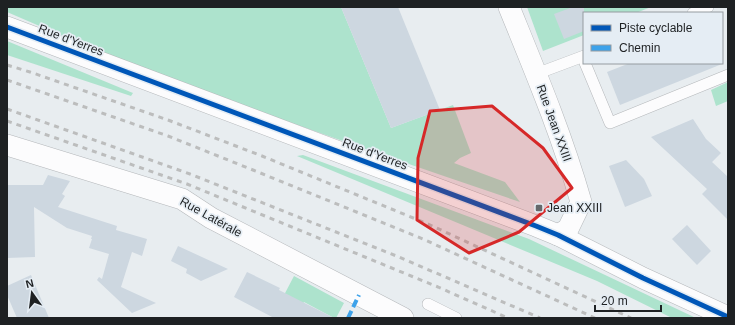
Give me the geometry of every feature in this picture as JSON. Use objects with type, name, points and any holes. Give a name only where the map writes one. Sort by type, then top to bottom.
[{"type":"street","name":"Rue Jean XXIII","points":[[509,7],[556,125],[581,202],[568,229],[558,235]]},
{"type":"street","name":"Rue d'Yerres","points":[[7,27],[558,235],[643,278],[728,317]]},
{"type":"street","name":"Rue Latérale","points":[[7,145],[182,199],[211,218],[403,318]]},
{"type":"lane","points":[[696,12],[708,7]]},
{"type":"lane","points":[[536,74],[583,59]]},
{"type":"lane","points":[[586,64],[610,123],[728,75]]},
{"type":"lane","points":[[428,304],[456,318]]},
{"type":"highlighted area","points":[[492,106],[543,148],[572,188],[519,232],[469,253],[417,220],[418,158],[430,111]]},
{"type":"green space","points":[[7,7],[341,7],[391,128],[453,105],[471,153],[460,158],[454,163],[505,182],[520,202],[197,89],[70,39],[7,12]]},
{"type":"green space","points":[[527,7],[651,7],[638,12],[583,12],[583,35],[543,51]]},
{"type":"green space","points":[[7,41],[133,93],[131,96],[7,55]]},
{"type":"green space","points":[[728,82],[728,101],[716,106],[711,90]]},
{"type":"green space","points":[[303,155],[529,239],[696,318],[672,318],[597,281],[297,156]]},
{"type":"green space","points":[[294,276],[344,303],[336,318],[304,302],[295,318],[272,318]]},
{"type":"building","points":[[341,7],[398,7],[440,110],[391,128]]},
{"type":"building","points":[[573,7],[584,7],[583,31],[564,39],[554,14]]},
{"type":"building","points":[[627,64],[722,64],[620,105],[607,72]]},
{"type":"building","points":[[693,119],[706,139],[721,153],[712,162],[728,177],[728,220],[702,194],[707,189],[651,137]]},
{"type":"building","points":[[626,160],[644,179],[652,196],[625,207],[609,166]]},
{"type":"building","points":[[48,175],[70,181],[62,194],[65,196],[58,207],[117,226],[116,230],[147,239],[142,256],[132,252],[121,287],[156,303],[132,313],[97,280],[99,277],[102,279],[109,254],[89,248],[92,236],[67,228],[34,207],[35,257],[7,258],[7,185],[43,185]]},
{"type":"building","points":[[687,225],[711,251],[697,265],[672,239]]},
{"type":"building","points":[[178,246],[228,269],[201,281],[186,273],[187,269],[171,261]]},
{"type":"building","points":[[247,272],[280,288],[279,290],[334,318],[274,318],[234,297]]},
{"type":"building","points":[[31,275],[49,318],[17,318],[7,295],[7,286]]},
{"type":"railway","points":[[7,65],[168,120],[262,156],[428,224],[631,318]]},
{"type":"railway","points":[[7,80],[168,136],[253,170],[423,239],[595,318]]},
{"type":"railway","points":[[7,109],[190,174],[399,257],[540,318]]},
{"type":"railway","points":[[7,121],[187,184],[438,287],[508,318]]},
{"type":"marked path","points":[[348,318],[359,295]]},
{"type":"cycle path","points":[[7,27],[536,226],[558,235],[643,278],[728,317]]},
{"type":"place","name":"Jean XXIII","points":[[539,208]]}]
